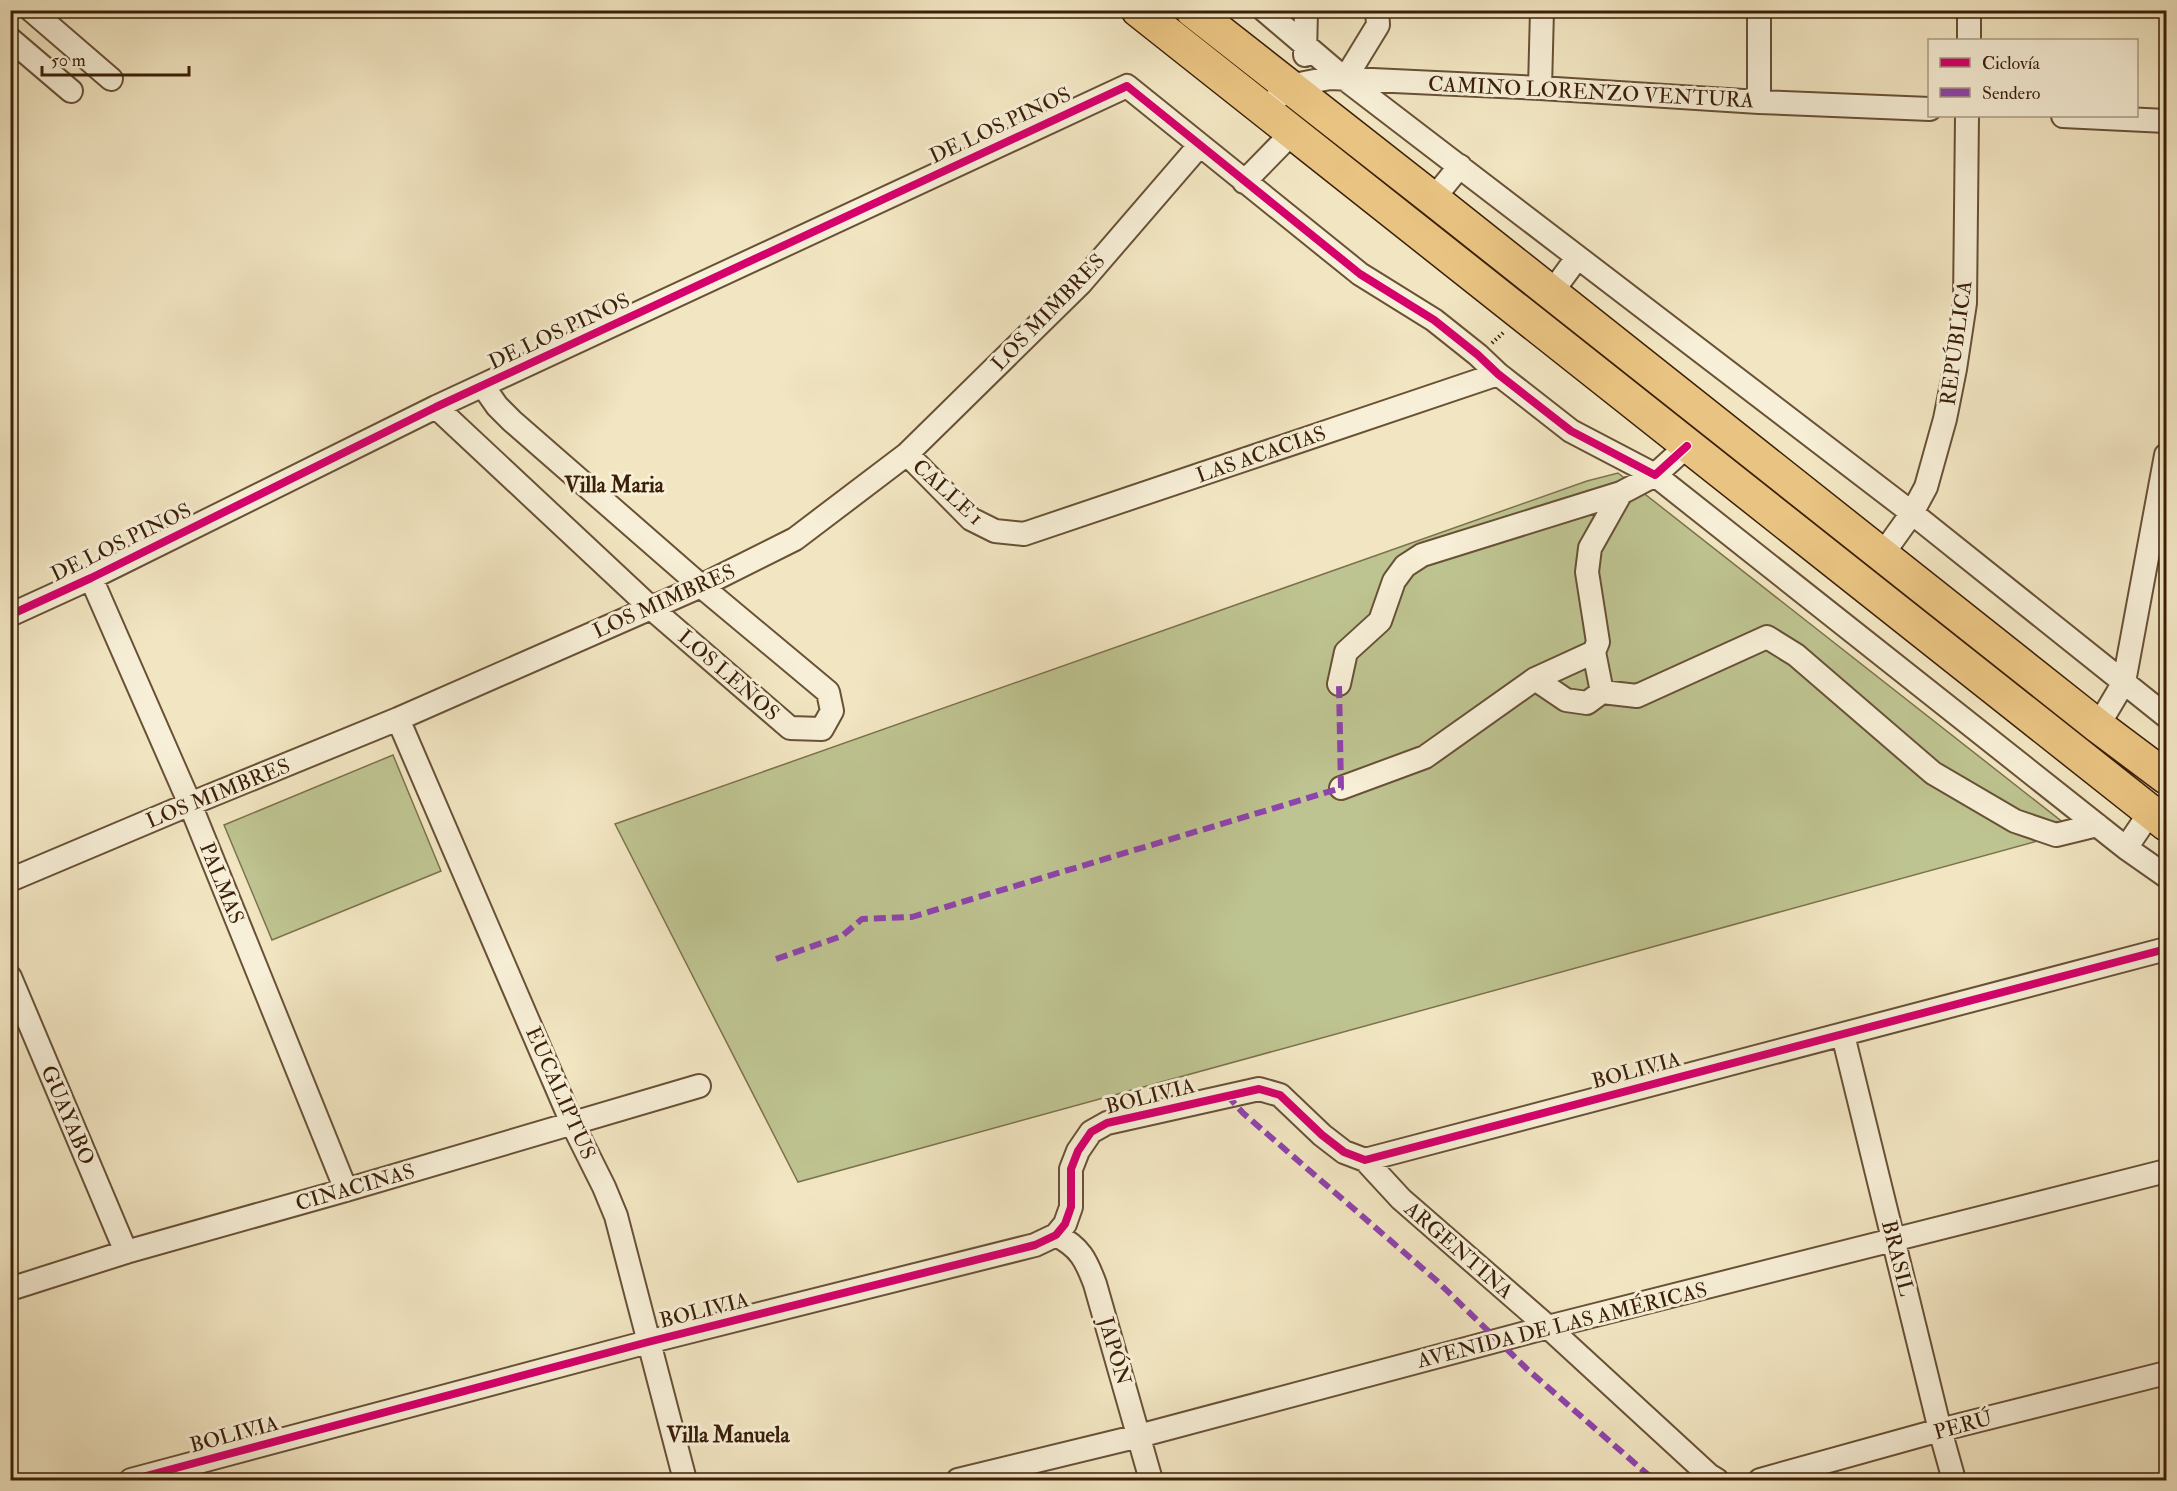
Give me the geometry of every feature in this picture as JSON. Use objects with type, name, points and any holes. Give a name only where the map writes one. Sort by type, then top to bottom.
[{"type":"highway","points":[[1138,10],[2159,818]]},
{"type":"highway","points":[[1192,10],[1297,85],[1433,199],[2098,726],[2166,777]]},
{"type":"street","points":[[31,10],[111,79]]},
{"type":"street","points":[[1264,10],[1344,79],[1912,513],[2166,716]]},
{"type":"street","points":[[1264,111],[1297,85],[1306,45],[1306,10]]},
{"type":"street","points":[[1344,79],[1378,25],[1377,10]]},
{"type":"street","points":[[1540,88],[1542,10]]},
{"type":"street","points":[[1759,10],[1759,102]]},
{"type":"street","points":[[1969,10],[1969,39]]},
{"type":"street","points":[[10,39],[71,91]]},
{"type":"street","name":"CAMINO LORENZO VENTURA","points":[[1297,85],[1330,78],[1928,109]]},
{"type":"street","name":"DE LOS PINOS","points":[[10,615],[92,578],[436,407],[1127,86],[1199,146]]},
{"type":"street","name":"REPÚBLICA","points":[[1882,555],[1912,513],[1926,487],[1945,419],[1965,303],[1967,117]]},
{"type":"street","points":[[2084,117],[2166,121]]},
{"type":"street","points":[[1244,182],[1292,133]]},
{"type":"street","points":[[1199,146],[1360,274],[1434,320],[1571,431],[1655,475],[2126,848],[2166,876]]},
{"type":"street","name":"LOS MIMBRES","points":[[10,880],[398,719],[701,586],[795,539],[907,454],[1080,284],[1199,146]]},
{"type":"street","points":[[1433,199],[1460,166]]},
{"type":"street","points":[[1552,292],[1577,258]]},
{"type":"street","name":"LAS ACACIAS","points":[[1024,534],[1498,374]]},
{"type":"street","name":"LOS LEÑOS","points":[[436,407],[651,608],[790,728],[822,729],[832,711],[828,692],[701,586],[512,421],[497,406],[483,386]]},
{"type":"street","points":[[1339,684],[1346,652],[1380,621],[1394,581],[1405,566],[1422,555],[1621,493],[1655,475],[1687,446]]},
{"type":"street","name":"CALLE 1","points":[[907,454],[971,519],[995,531],[1024,534]]},
{"type":"street","points":[[2098,726],[2124,682],[2166,455]]},
{"type":"street","points":[[1602,692],[1594,652],[1598,642],[1587,572],[1590,548],[1621,493]]},
{"type":"street","name":"PALMAS","points":[[92,578],[190,804],[346,1190]]},
{"type":"street","points":[[1535,679],[1566,700],[1587,703],[1602,692],[1637,696],[1767,637],[1796,655],[1933,773],[2015,821],[2056,835],[2097,825]]},
{"type":"street","points":[[1341,788],[1425,757],[1535,679],[1594,652]]},
{"type":"street","name":"EUCALIPTUS","points":[[398,719],[573,1123],[616,1216],[685,1480]]},
{"type":"street","points":[[2126,848],[2159,818]]},
{"type":"street","name":"BOLIVIA","points":[[130,1480],[648,1342],[1035,1245],[1056,1235],[1065,1224],[1071,1207],[1071,1169],[1078,1151],[1091,1132],[1107,1123],[1259,1089],[1280,1095],[1322,1135],[1344,1152],[1365,1160],[2166,949]]},
{"type":"street","name":"GUAYABO","points":[[10,977],[126,1252]]},
{"type":"street","name":"BRASIL","points":[[1844,1035],[1954,1480]]},
{"type":"street","name":"CINACINAS","points":[[10,1289],[126,1252],[699,1086]]},
{"type":"street","name":"ARGENTINA","points":[[1365,1160],[1401,1199],[1548,1327],[1709,1475],[1718,1480]]},
{"type":"street","name":"AVENIDA DE LAS AMÉRICAS","points":[[958,1480],[1139,1436],[1548,1327],[2166,1171]]},
{"type":"street","name":"JAPÓN","points":[[1056,1235],[1071,1242],[1086,1260],[1095,1284],[1151,1480]]},
{"type":"street","name":"PERÚ","points":[[1760,1480],[1940,1430],[2166,1372]]},
{"type":"path","points":[[1478,355],[1522,315]]},
{"type":"green space","points":[[1618,473],[2074,831],[798,1182],[615,824],[1587,481]]},
{"type":"green space","points":[[393,755],[441,871],[272,940],[224,825]]},
{"type":"marked path","points":[[776,959],[842,936],[862,919],[912,917],[1341,788],[1339,684]]},
{"type":"marked path","points":[[1227,1095],[1243,1113],[1436,1280],[1527,1369],[1654,1480]]},
{"type":"cycle path","points":[[10,615],[91,578],[436,407],[1127,86],[1360,274],[1434,320],[1571,431],[1655,475],[1687,446]]},
{"type":"cycle path","points":[[131,1480],[648,1342],[1035,1245],[1056,1235],[1065,1224],[1071,1207],[1071,1169],[1078,1151],[1091,1132],[1107,1123],[1259,1089],[1280,1095],[1322,1135],[1344,1152],[1365,1160],[2166,949]]},
{"type":"district","name":"Villa Maria","points":[[614,484]]},
{"type":"district","name":"Villa Manuela","points":[[728,1434]]}]
